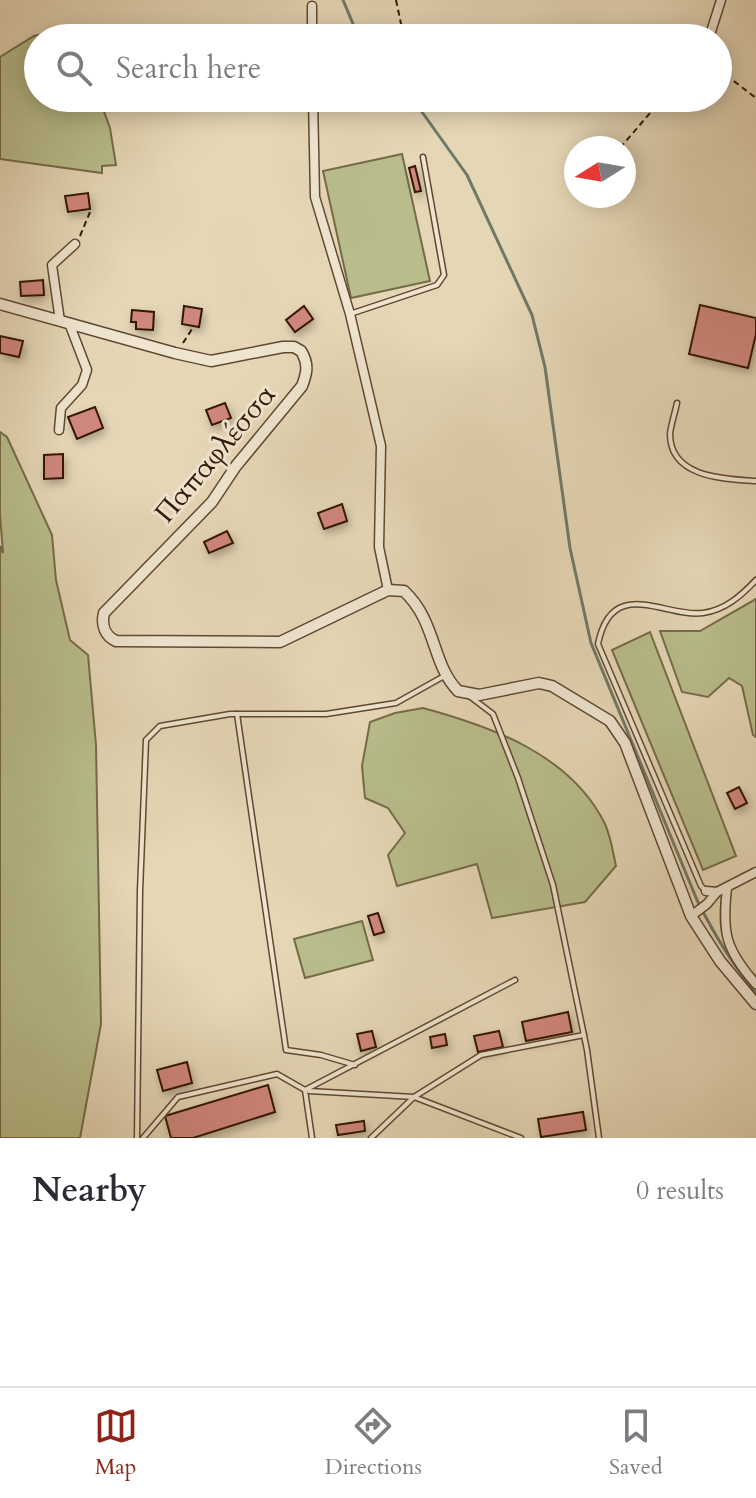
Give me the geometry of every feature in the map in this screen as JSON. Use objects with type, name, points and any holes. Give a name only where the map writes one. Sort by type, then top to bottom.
[{"type":"street","points":[[713,24],[721,0]]},
{"type":"street","points":[[312,6],[312,24]]},
{"type":"street","points":[[313,112],[315,197],[350,314],[381,446],[379,547],[388,590],[404,591],[420,607],[446,675],[458,691],[479,695],[539,683],[564,691],[610,721],[625,743],[694,914],[720,961],[756,1004]]},
{"type":"street","points":[[59,430],[61,408],[82,385],[87,370],[65,322],[52,265],[75,244]]},
{"type":"street","name":"Παπαφλέσσα","points":[[0,304],[211,361],[289,346],[301,351],[307,366],[302,386],[236,466],[212,502],[104,613],[104,627],[110,639],[280,642],[388,590]]},
{"type":"street","points":[[706,891],[717,892],[756,872]]},
{"type":"street","points":[[727,888],[723,922],[726,939],[756,984]]},
{"type":"street","points":[[694,914],[717,892]]},
{"type":"lane","points":[[350,314],[437,285],[444,275],[423,157]]},
{"type":"lane","points":[[677,403],[670,433],[672,449],[678,459],[695,472],[723,479],[756,481]]},
{"type":"lane","points":[[706,891],[701,886],[598,644],[607,620],[620,609],[650,604],[687,613],[705,613],[738,600],[756,580]]},
{"type":"lane","points":[[137,1138],[140,891],[146,740],[160,726],[237,714],[326,714],[396,703],[446,675]]},
{"type":"lane","points":[[467,694],[493,714],[518,778],[553,885],[584,1035],[599,1138]]},
{"type":"lane","points":[[237,714],[286,1050],[321,1055],[355,1065]]},
{"type":"lane","points":[[305,1090],[515,980]]},
{"type":"lane","points":[[371,1138],[414,1097],[481,1055],[584,1035]]},
{"type":"lane","points":[[143,1138],[178,1097],[277,1074],[305,1090],[414,1097],[523,1137]]},
{"type":"lane","points":[[305,1090],[312,1138]]},
{"type":"path","points":[[396,0],[401,24]]},
{"type":"path","points":[[732,80],[756,98]]},
{"type":"path","points":[[630,136],[651,112]]},
{"type":"path","points":[[75,244],[89,220],[90,212]]},
{"type":"path","points":[[181,345],[192,329]]},
{"type":"green space","points":[[24,42],[24,112],[104,112],[116,165],[102,166],[102,173],[0,159],[0,57]]},
{"type":"green space","points":[[402,154],[430,281],[351,298],[323,171]]},
{"type":"green space","points":[[0,432],[7,437],[52,535],[56,580],[70,640],[88,655],[96,745],[101,1024],[80,1138],[0,1138],[0,546],[3,553]]},
{"type":"green space","points":[[756,599],[756,737],[742,686],[729,678],[708,697],[682,692],[660,631],[700,631]]},
{"type":"green space","points":[[650,632],[736,856],[703,870],[612,650]]},
{"type":"green space","points":[[423,708],[476,724],[528,747],[572,779],[590,800],[607,829],[616,866],[585,902],[492,918],[477,864],[397,886],[388,855],[405,833],[388,808],[365,798],[362,766],[370,722]]},
{"type":"green space","points":[[362,921],[373,960],[305,978],[294,939]]},
{"type":"building","points":[[415,166],[421,191],[415,192],[409,168]]},
{"type":"building","points":[[88,193],[90,209],[68,212],[65,196]]},
{"type":"building","points":[[43,280],[44,295],[21,296],[20,282]]},
{"type":"building","points":[[700,305],[756,318],[756,334],[748,368],[689,354]]},
{"type":"building","points":[[184,306],[202,309],[199,327],[182,324]]},
{"type":"building","points":[[304,306],[313,319],[295,332],[286,320]]},
{"type":"building","points":[[132,310],[154,312],[153,330],[136,329],[136,322],[131,322]]},
{"type":"building","points":[[0,336],[23,341],[19,357],[0,353]]},
{"type":"building","points":[[225,403],[231,418],[212,425],[206,410]]},
{"type":"building","points":[[95,407],[103,428],[77,439],[68,417]]},
{"type":"building","points":[[63,454],[63,478],[44,479],[44,455]]},
{"type":"building","points":[[342,504],[347,521],[324,529],[318,513]]},
{"type":"building","points":[[227,531],[233,543],[209,553],[204,542]]},
{"type":"building","points":[[739,787],[747,803],[735,809],[727,793]]},
{"type":"building","points":[[378,913],[384,932],[374,935],[368,916]]},
{"type":"building","points":[[568,1012],[572,1032],[526,1041],[522,1022]]},
{"type":"building","points":[[372,1031],[376,1047],[361,1051],[357,1034]]},
{"type":"building","points":[[499,1031],[503,1047],[478,1052],[474,1036]]},
{"type":"building","points":[[445,1034],[447,1045],[432,1048],[430,1037]]},
{"type":"building","points":[[187,1062],[192,1083],[163,1091],[157,1070]]},
{"type":"building","points":[[268,1085],[275,1112],[193,1138],[171,1138],[165,1116]]},
{"type":"building","points":[[583,1112],[586,1130],[541,1137],[538,1119]]},
{"type":"building","points":[[364,1121],[365,1131],[338,1135],[336,1125]]},
{"type":"waterway","points":[[343,0],[353,24]]},
{"type":"waterway","points":[[422,112],[467,175],[532,315],[545,367],[570,548],[591,643],[697,900],[724,948],[756,992]]}]
